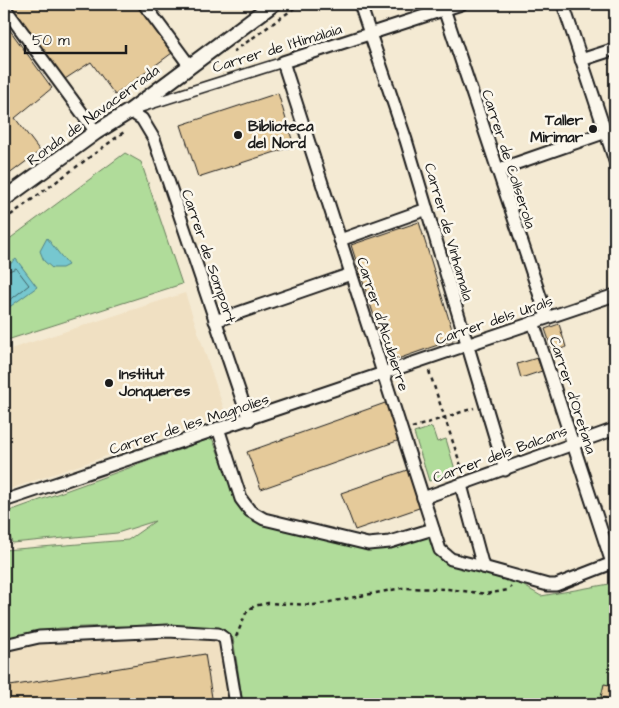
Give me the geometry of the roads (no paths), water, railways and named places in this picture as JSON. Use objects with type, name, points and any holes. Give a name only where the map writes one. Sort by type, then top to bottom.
[{"type":"street","points":[[144,4],[189,65]]},
{"type":"street","name":"Carrer de Vinhamala","points":[[360,4],[427,209],[466,345],[505,470]]},
{"type":"street","name":"Carrer de l'Himàlaia","points":[[130,111],[370,35],[461,4]]},
{"type":"street","points":[[563,4],[581,60],[611,131],[615,161]]},
{"type":"street","name":"Ronda de Navacerrada","points":[[4,199],[96,132],[130,111],[268,5]]},
{"type":"street","points":[[4,7],[96,132]]},
{"type":"street","name":"Carrer de Collserola","points":[[444,9],[546,317]]},
{"type":"street","points":[[581,60],[615,49]]},
{"type":"street","name":"Carrer d'Alcubierre","points":[[284,62],[440,550],[451,559],[548,585],[556,585],[614,563]]},
{"type":"street","name":"Carrer de Somport","points":[[130,111],[142,119],[154,139],[249,420]]},
{"type":"street","points":[[497,170],[611,131]]},
{"type":"street","points":[[340,240],[427,209]]},
{"type":"street","points":[[215,321],[351,274]]},
{"type":"street","name":"Carrer dels Urals","points":[[384,374],[546,317],[615,295]]},
{"type":"street","name":"Carrer d'Oretana","points":[[533,322],[614,563]]},
{"type":"street","name":"Carrer de les Magnolies","points":[[4,502],[218,428],[249,420],[384,374]]},
{"type":"street","points":[[218,428],[242,499],[250,511],[264,519],[368,544],[390,542],[433,529]]},
{"type":"street","name":"Carrer dels Balcans","points":[[423,498],[615,429]]},
{"type":"street","points":[[464,484],[482,567]]},
{"type":"street","points":[[4,645],[39,637],[168,631],[218,634],[225,639],[236,704]]},
{"type":"water","points":[[47,238],[68,265],[62,268],[52,268],[44,261],[40,251]]},
{"type":"water","points":[[16,259],[37,287],[4,311],[4,269]]},
{"type":"place","name":"Taller Mirimar","points":[[593,129]]},
{"type":"place","name":"Biblioteca del Nord","points":[[238,135]]},
{"type":"place","name":"Institut Jonqueres","points":[[109,383]]}]
